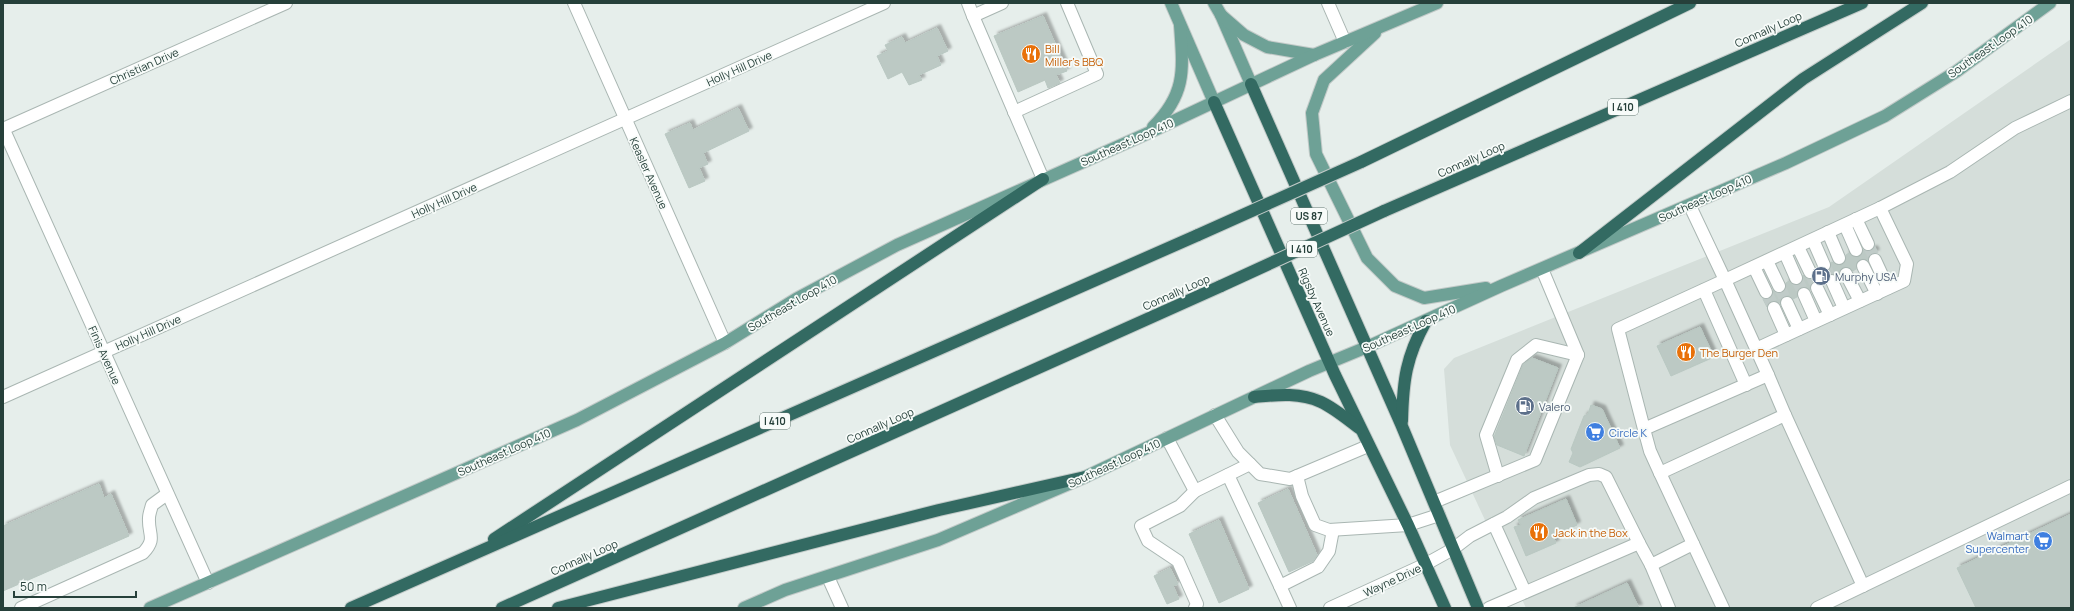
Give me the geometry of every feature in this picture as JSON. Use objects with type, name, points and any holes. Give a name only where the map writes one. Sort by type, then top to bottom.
[{"type":"highway","name":"I 410","points":[[351,608],[1361,162],[1690,3]]},
{"type":"highway","name":"Connally Loop","points":[[502,608],[1221,286],[1384,211],[1862,3]]},
{"type":"highway","points":[[1580,252],[1803,79],[1922,3]]},
{"type":"highway","name":"US 87","points":[[1251,84],[1402,424],[1478,608]]},
{"type":"highway","name":"Rigsby Avenue","points":[[1214,102],[1359,428],[1408,525],[1445,608]]},
{"type":"highway","points":[[464,559],[1043,179]]},
{"type":"highway","points":[[1402,424],[1403,390],[1406,367],[1414,343],[1426,321]]},
{"type":"highway","points":[[1254,397],[1285,394],[1303,396],[1321,402],[1359,428]]},
{"type":"highway","points":[[558,608],[939,510],[1085,477]]},
{"type":"main road","name":"Rigsby Avenue","points":[[1171,3],[1214,102]]},
{"type":"main road","name":"US 87","points":[[1214,3],[1221,15],[1251,84]]},
{"type":"main road","name":"Southeast Loop 410","points":[[150,608],[576,420],[725,343],[796,299],[897,245],[1146,134],[1314,55],[1437,3]]},
{"type":"main road","name":"Southeast Loop 410","points":[[744,608],[785,590],[938,540],[1085,477],[1329,362],[1426,321],[1501,286],[1690,206],[1885,116],[1957,71],[2050,3]]},
{"type":"main road","points":[[1221,15],[1244,35],[1267,47],[1314,55]]},
{"type":"main road","points":[[1146,134],[1167,114],[1181,85],[1182,60],[1180,25]]},
{"type":"main road","points":[[1382,27],[1324,80],[1312,113],[1316,154],[1366,258],[1395,286],[1424,298],[1501,286]]},
{"type":"street","name":"Christian Drive","points":[[3,129],[286,3]]},
{"type":"street","name":"Keasler Avenue","points":[[574,3],[725,343]]},
{"type":"street","name":"Holly Hill Drive","points":[[3,397],[884,3]]},
{"type":"street","points":[[968,3],[1043,179]]},
{"type":"street","points":[[973,16],[1002,3]]},
{"type":"street","points":[[1014,112],[1097,74],[1067,3]]},
{"type":"street","points":[[1328,3],[1345,42]]},
{"type":"street","points":[[1723,608],[1650,451],[1618,328],[1785,253],[1880,208],[1950,172],[2015,128],[2071,101]]},
{"type":"street","name":"Finis Avenue","points":[[3,129],[208,583]]},
{"type":"street","points":[[1690,206],[1863,586]]},
{"type":"street","points":[[1756,349],[1904,281],[1907,264],[1880,208]]},
{"type":"street","points":[[1856,219],[1868,244]]},
{"type":"street","points":[[1845,225],[1856,250]]},
{"type":"street","points":[[1828,232],[1839,258]]},
{"type":"street","points":[[1812,240],[1824,265]]},
{"type":"street","points":[[1798,246],[1810,272]]},
{"type":"street","points":[[1785,253],[1796,278]]},
{"type":"street","points":[[1875,260],[1888,288]]},
{"type":"street","points":[[1767,261],[1779,286]]},
{"type":"street","points":[[1864,266],[1877,294]]},
{"type":"street","points":[[1754,267],[1766,292]]},
{"type":"street","points":[[1434,502],[1535,460],[1578,355],[1542,269]]},
{"type":"street","points":[[1846,274],[1860,301]]},
{"type":"street","points":[[1832,281],[1844,308]]},
{"type":"street","points":[[1817,288],[1830,315]]},
{"type":"street","points":[[1704,290],[1746,385]]},
{"type":"street","points":[[1804,294],[1816,321]]},
{"type":"street","points":[[1787,302],[1799,329]]},
{"type":"street","points":[[1774,308],[1786,335]]},
{"type":"street","points":[[1498,476],[1486,435],[1517,360],[1536,345],[1578,355]]},
{"type":"street","points":[[1644,429],[1768,375]]},
{"type":"street","points":[[1215,415],[1238,452],[1260,474],[1290,479],[1368,446]]},
{"type":"street","points":[[1660,473],[1785,415]]},
{"type":"street","points":[[1167,438],[1195,491]]},
{"type":"street","points":[[1195,608],[1197,604],[1178,561],[1148,541],[1141,526],[1180,506],[1195,491],[1250,464]]},
{"type":"street","name":"Wayne Drive","points":[[1330,608],[1426,564],[1453,549],[1470,536],[1494,524],[1534,498],[1589,475],[1599,474],[1606,477],[1651,565],[1669,608]]},
{"type":"street","points":[[1228,475],[1290,608]]},
{"type":"street","points":[[1297,476],[1302,496],[1315,525],[1333,530],[1408,525],[1439,515]]},
{"type":"street","points":[[1817,608],[2071,486]]},
{"type":"street","points":[[21,608],[143,553],[151,545],[152,536],[149,519],[152,505],[167,494]]},
{"type":"street","points":[[1494,524],[1525,592]]},
{"type":"street","points":[[1280,586],[1318,567],[1329,551],[1333,530]]},
{"type":"street","points":[[1489,608],[1639,543]]},
{"type":"street","points":[[1651,565],[1693,544]]},
{"type":"street","points":[[828,577],[842,608]]},
{"type":"shaded area","points":[[2071,39],[2071,608],[1526,608],[1450,445],[1444,369],[1454,358],[1829,207]]},
{"type":"building","name":"Bill Miller's BBQ","points":[[1043,16],[1067,71],[1056,75],[1060,83],[1048,88],[1045,80],[1018,92],[994,36]]},
{"type":"building","points":[[937,28],[948,51],[937,56],[941,65],[919,75],[922,80],[909,85],[902,72],[888,79],[877,56],[888,51],[885,45],[902,37],[905,43]]},
{"type":"building","points":[[738,108],[749,131],[703,153],[708,164],[699,168],[705,181],[689,188],[665,134],[690,123],[693,130]]},
{"type":"building","points":[[1874,249],[1876,253],[1869,255],[1868,260],[1863,259],[1857,262],[1856,269],[1853,271],[1850,268],[1843,267],[1840,270],[1839,277],[1829,274],[1826,277],[1825,284],[1814,281],[1811,284],[1810,290],[1804,287],[1798,289],[1797,297],[1793,299],[1788,296],[1784,296],[1780,303],[1771,301],[1767,307],[1763,299],[1770,299],[1773,290],[1778,293],[1783,293],[1786,283],[1789,281],[1792,284],[1799,285],[1802,282],[1803,275],[1806,278],[1813,279],[1816,276],[1817,268],[1823,272],[1827,272],[1830,269],[1831,262],[1842,265],[1846,259],[1846,255],[1849,253],[1852,256],[1859,257],[1863,250],[1868,251]]},
{"type":"building","name":"The Burger Den","points":[[1700,327],[1714,357],[1671,376],[1657,346]]},
{"type":"building","name":"Valero","points":[[1532,358],[1558,368],[1524,456],[1497,445],[1494,437],[1523,365]]},
{"type":"building","name":"Circle K","points":[[1591,405],[1602,409],[1620,448],[1580,467],[1569,462],[1573,453],[1571,449],[1584,416],[1588,414]]},
{"type":"building","points":[[99,484],[104,498],[111,494],[129,536],[3,591],[3,526]]},
{"type":"building","points":[[1288,489],[1317,555],[1313,561],[1289,572],[1258,503]]},
{"type":"building","name":"Jack in the Box","points":[[1566,499],[1577,525],[1553,536],[1556,543],[1526,556],[1514,527],[1521,525],[1518,520]]},
{"type":"building","name":"Walmart Supercenter","points":[[2071,514],[2071,608],[1976,608],[1957,568]]},
{"type":"building","points":[[1219,520],[1249,589],[1219,603],[1189,534]]},
{"type":"building","points":[[1170,568],[1178,584],[1173,586],[1179,599],[1167,604],[1154,576]]},
{"type":"building","points":[[1627,583],[1639,608],[1573,608]]},
{"type":"tunnel","points":[[1868,244],[1875,260]]},
{"type":"tunnel","points":[[1824,265],[1832,281]]},
{"type":"tunnel","points":[[1810,272],[1817,288]]},
{"type":"tunnel","points":[[1796,278],[1804,294]]},
{"type":"tunnel","points":[[1779,286],[1787,303]]},
{"type":"tunnel","points":[[1766,292],[1774,308]]},
{"type":"place","name":"Bill Miller's BBQ","points":[[1031,54]]},
{"type":"place","name":"Murphy USA","points":[[1821,276]]},
{"type":"place","name":"The Burger Den","points":[[1686,352]]},
{"type":"place","name":"Valero","points":[[1525,406]]},
{"type":"place","name":"Circle K","points":[[1595,432]]},
{"type":"place","name":"Jack in the Box","points":[[1539,532]]},
{"type":"place","name":"Walmart Supercenter","points":[[2043,541]]}]
